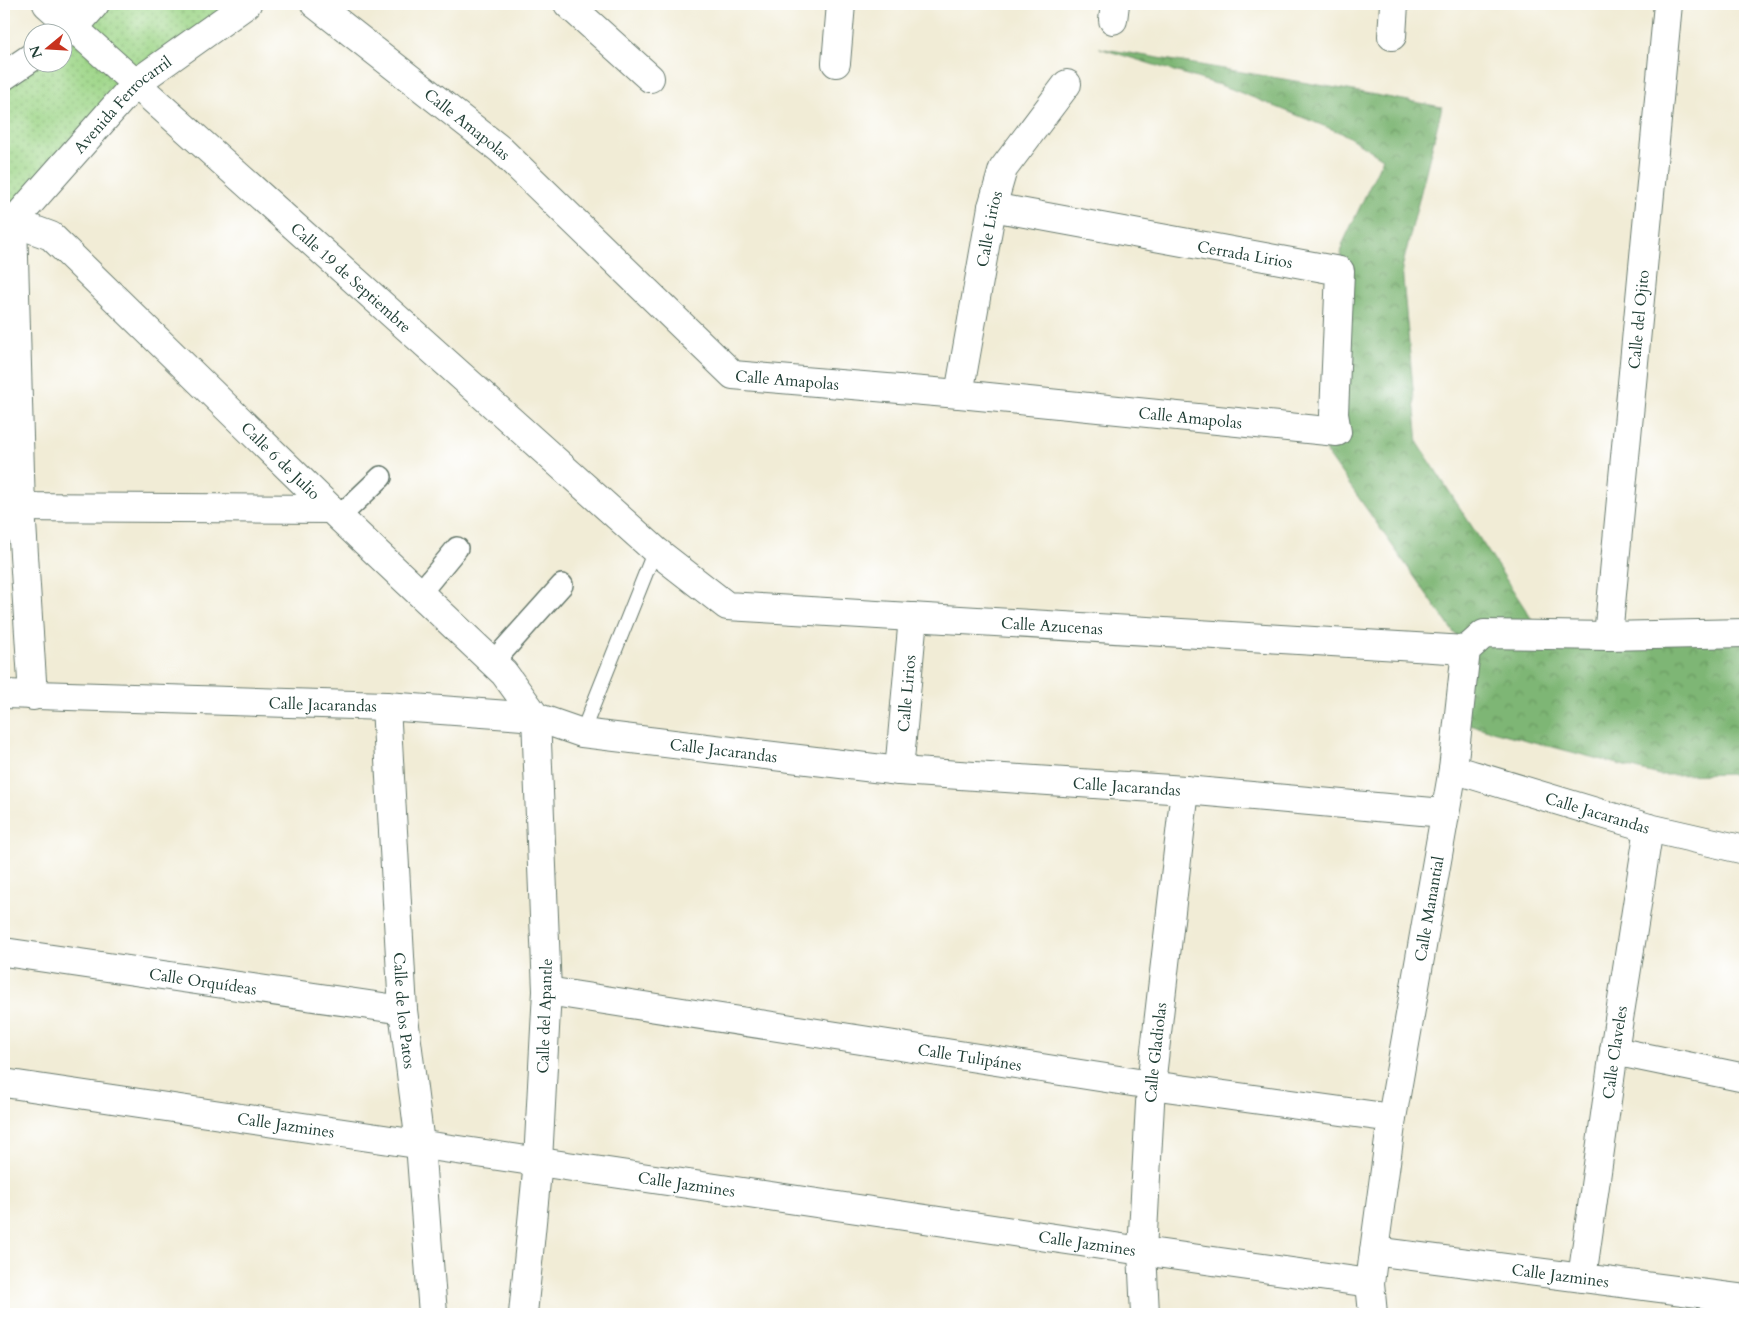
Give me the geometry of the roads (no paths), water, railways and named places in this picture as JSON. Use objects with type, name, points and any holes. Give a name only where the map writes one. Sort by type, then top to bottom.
[{"type":"street","name":"Calle 19 de Septiembre","points":[[47,4],[60,22]]},
{"type":"street","points":[[72,28],[95,4]]},
{"type":"street","name":"Avenida Ferrocarril","points":[[8,221],[136,83],[247,4]]},
{"type":"street","name":"Calle Amapolas","points":[[315,4],[501,150],[732,374],[959,394],[1338,432]]},
{"type":"street","points":[[568,4],[650,78]]},
{"type":"street","points":[[836,63],[841,4]]},
{"type":"street","points":[[1392,36],[1394,4]]},
{"type":"street","name":"Calle del Ojito","points":[[1608,636],[1668,4]]},
{"type":"street","name":"Calle 19 de Septiembre","points":[[72,35],[136,83],[655,550]]},
{"type":"street","points":[[4,76],[22,64]]},
{"type":"street","name":"Calle Lirios","points":[[959,394],[992,207],[1003,169],[1067,84]]},
{"type":"street","name":"Cerrada Lirios","points":[[992,207],[1340,271],[1334,414],[1338,432]]},
{"type":"street","points":[[8,221],[13,507],[33,696]]},
{"type":"street","name":"Calle 6 de Julio","points":[[8,221],[51,236],[335,513],[493,662],[504,673],[536,717]]},
{"type":"street","points":[[13,507],[335,513],[381,477]]},
{"type":"street","points":[[420,593],[457,548]]},
{"type":"street","name":"Calle Azucenas","points":[[655,550],[727,606],[1466,650]]},
{"type":"street","points":[[493,662],[562,585]]},
{"type":"street","name":"Calle Lirios","points":[[899,771],[913,618]]},
{"type":"street","points":[[1466,650],[1484,634],[1608,636],[1745,633]]},
{"type":"street","name":"Calle Manantial","points":[[1373,1314],[1370,1283],[1392,1118],[1453,769],[1466,650]]},
{"type":"street","name":"Calle Jacarandas","points":[[4,694],[386,706],[536,717],[582,733],[899,771],[1185,790],[1444,812]]},
{"type":"street","name":"Calle de los Patos","points":[[386,706],[403,1010],[420,1144],[433,1314]]},
{"type":"street","name":"Calle del Apantle","points":[[523,1314],[538,1161],[548,991],[536,717]]},
{"type":"street","name":"Calle Jacarandas","points":[[1453,769],[1649,828],[1745,850]]},
{"type":"street","name":"Calle Gladiolas","points":[[1145,1314],[1142,1251],[1152,1086],[1185,790]]},
{"type":"street","name":"Calle Claveles","points":[[1582,1278],[1614,1051],[1649,828]]},
{"type":"street","name":"Calle Orquídeas","points":[[4,952],[403,1010]]},
{"type":"street","name":"Calle Tulipánes","points":[[548,991],[1152,1086],[1392,1118]]},
{"type":"street","points":[[1614,1051],[1745,1078]]},
{"type":"street","name":"Calle Jazmines","points":[[4,1083],[1370,1283]]},
{"type":"street","name":"Calle Jazmines","points":[[1374,1251],[1745,1299]]},
{"type":"lane","points":[[582,733],[655,550]]}]
